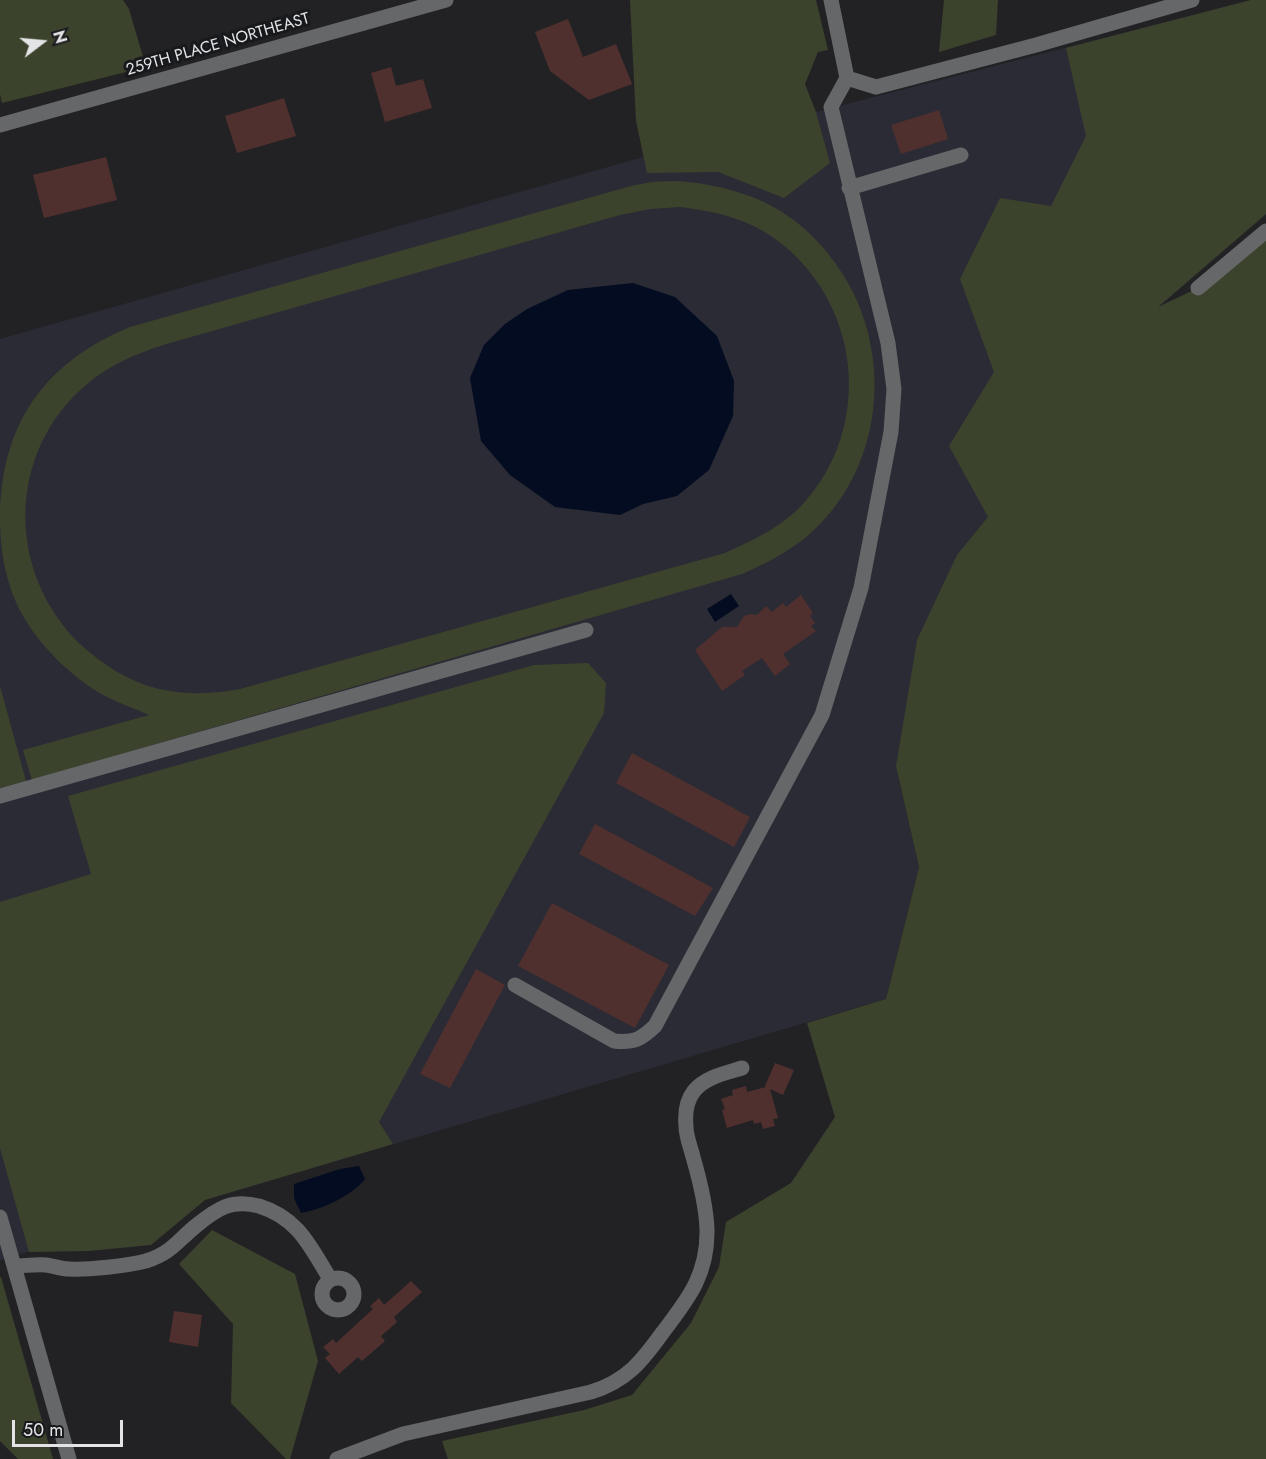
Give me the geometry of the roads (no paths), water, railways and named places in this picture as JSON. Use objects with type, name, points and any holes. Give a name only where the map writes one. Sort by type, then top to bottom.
[{"type":"street","name":"259TH PLACE NORTHEAST","points":[[0,125],[446,0]]},
{"type":"street","points":[[515,985],[614,1041],[631,1042],[644,1037],[655,1026],[822,715],[861,588],[891,432],[894,389],[888,343],[831,107],[847,78],[831,0]]},
{"type":"street","points":[[847,78],[876,87],[1036,45],[1192,0]]},
{"type":"street","points":[[849,188],[961,155]]},
{"type":"street","points":[[1198,288],[1266,231]]},
{"type":"street","points":[[0,796],[586,630]]},
{"type":"street","points":[[337,1459],[403,1434],[609,1387],[631,1371],[689,1297],[699,1278],[704,1256],[707,1230],[703,1196],[686,1129],[687,1105],[694,1091],[704,1083],[716,1076],[742,1068]]},
{"type":"street","points":[[14,1266],[45,1265],[69,1269],[144,1261],[160,1256],[175,1247],[193,1228],[217,1209],[233,1204],[250,1204],[276,1211],[290,1220],[305,1238],[330,1279]]},
{"type":"street","points":[[0,1217],[3,1238],[14,1266],[69,1459]]},
{"type":"water","points":[[633,283],[675,297],[717,336],[734,381],[733,416],[709,470],[677,496],[643,504],[620,515],[555,507],[510,475],[481,441],[470,378],[484,345],[505,324],[527,309],[568,290]]},
{"type":"water","points":[[731,594],[739,606],[715,622],[707,609]]},
{"type":"water","points":[[359,1166],[365,1179],[353,1191],[327,1205],[301,1213],[294,1198],[294,1184],[340,1169]]}]
